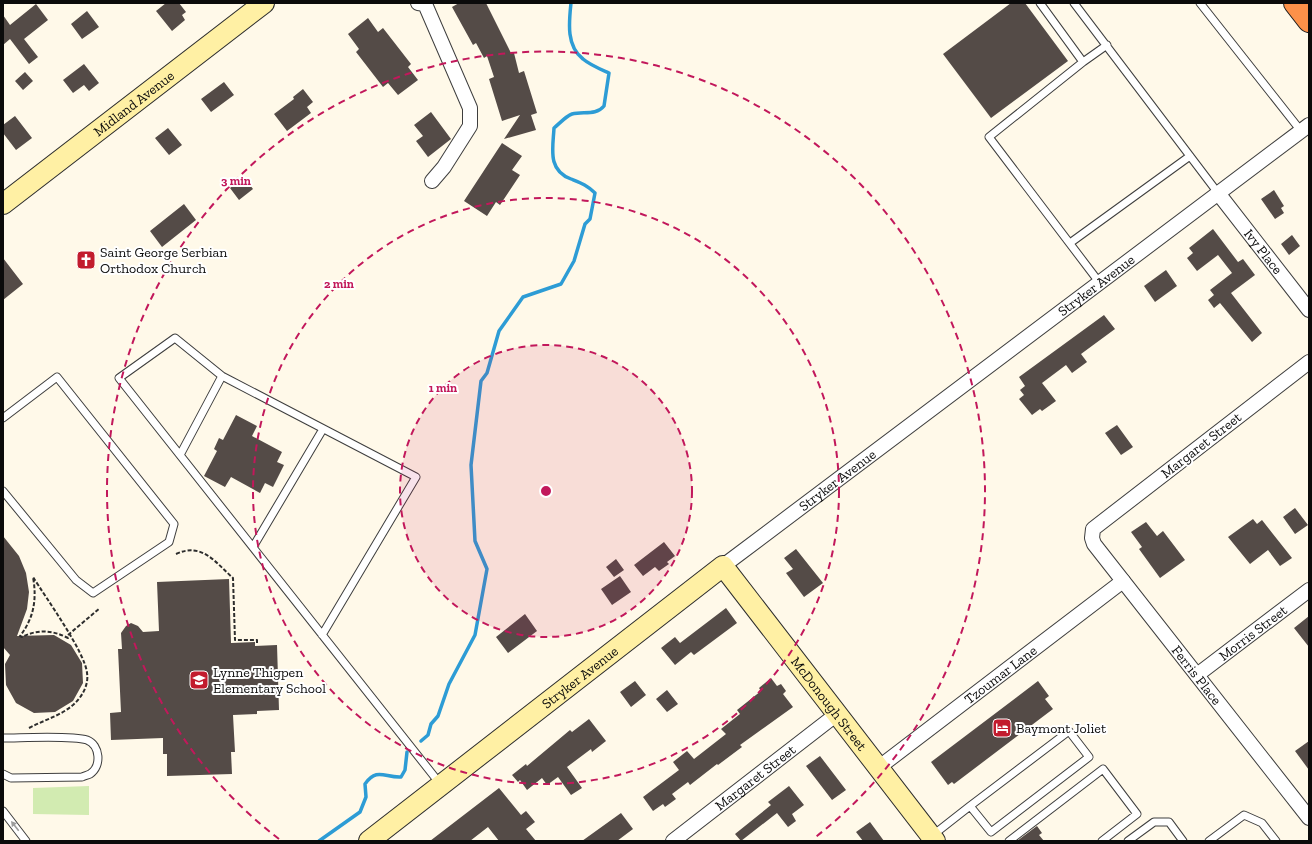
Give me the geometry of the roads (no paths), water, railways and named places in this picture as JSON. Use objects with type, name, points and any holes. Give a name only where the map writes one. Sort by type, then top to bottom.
[{"type":"highway","points":[[1295,3],[1309,21]]},
{"type":"street","name":"Midland Avenue","points":[[3,204],[264,3]]},
{"type":"street","points":[[418,3],[425,4],[470,108],[470,126],[444,167],[432,181]]},
{"type":"street","name":"Stryker Avenue","points":[[369,841],[723,566],[1305,128]]},
{"type":"street","name":"Ivy Place","points":[[1218,192],[1309,310]]},
{"type":"street","name":"Margaret Street","points":[[1093,529],[1309,362]]},
{"type":"street","name":"Ferris Place","points":[[1093,529],[1092,538],[1094,544],[1309,818]]},
{"type":"street","name":"McDonough Street","points":[[723,566],[933,838]]},
{"type":"street","name":"Tzoumar Lane","points":[[878,768],[1123,581]]},
{"type":"street","name":"Morris Street","points":[[1197,675],[1309,590]]},
{"type":"street","name":"Margaret Street","points":[[673,841],[837,714]]},
{"type":"lane","points":[[1040,3],[1083,62]]},
{"type":"lane","points":[[1074,3],[1218,192]]},
{"type":"lane","points":[[1200,3],[1305,128]]},
{"type":"lane","points":[[1099,282],[989,137],[1083,62],[1107,46]]},
{"type":"lane","points":[[1070,243],[1190,156]]},
{"type":"lane","points":[[322,635],[416,477],[222,376],[175,338],[120,378],[180,455],[322,635],[441,785]]},
{"type":"lane","points":[[180,455],[222,376]]},
{"type":"lane","points":[[3,418],[57,377],[174,524],[169,542],[93,593],[76,580],[3,491]]},
{"type":"lane","points":[[253,547],[322,429]]},
{"type":"lane","points":[[933,838],[970,806],[1069,730],[1089,757],[991,832],[970,806]]},
{"type":"lane","points":[[3,738],[72,738],[87,740],[94,745],[98,753],[97,765],[91,773],[82,777],[11,778],[3,774]]},
{"type":"lane","points":[[1009,841],[1103,769],[1137,814],[1102,841]]},
{"type":"lane","points":[[3,811],[26,841]]},
{"type":"lane","points":[[1209,841],[1244,815],[1262,823],[1276,841]]},
{"type":"lane","points":[[1128,841],[1154,822],[1169,822],[1184,841]]},
{"type":"waterway","points":[[421,741],[428,735],[431,724],[438,716],[449,684],[475,635],[487,569],[475,541],[471,465],[481,381],[487,373],[499,331],[523,297],[561,284],[574,261],[585,224],[590,219],[595,193],[584,184],[563,175],[558,170],[553,158],[554,128],[572,114],[593,112],[601,109],[604,106],[609,73],[586,61],[578,54],[574,47],[571,41],[569,26],[571,3]]},
{"type":"waterway","points":[[319,841],[360,812],[366,797],[365,784],[369,779],[373,776],[382,774],[401,777],[405,770],[407,752]]},
{"type":"place","name":"Saint George Serbian Orthodox Church","points":[[86,260]]},
{"type":"place","name":"Lynne Thigpen Elementary School","points":[[199,680]]},
{"type":"place","name":"Baymont Joliet","points":[[1002,728]]}]
